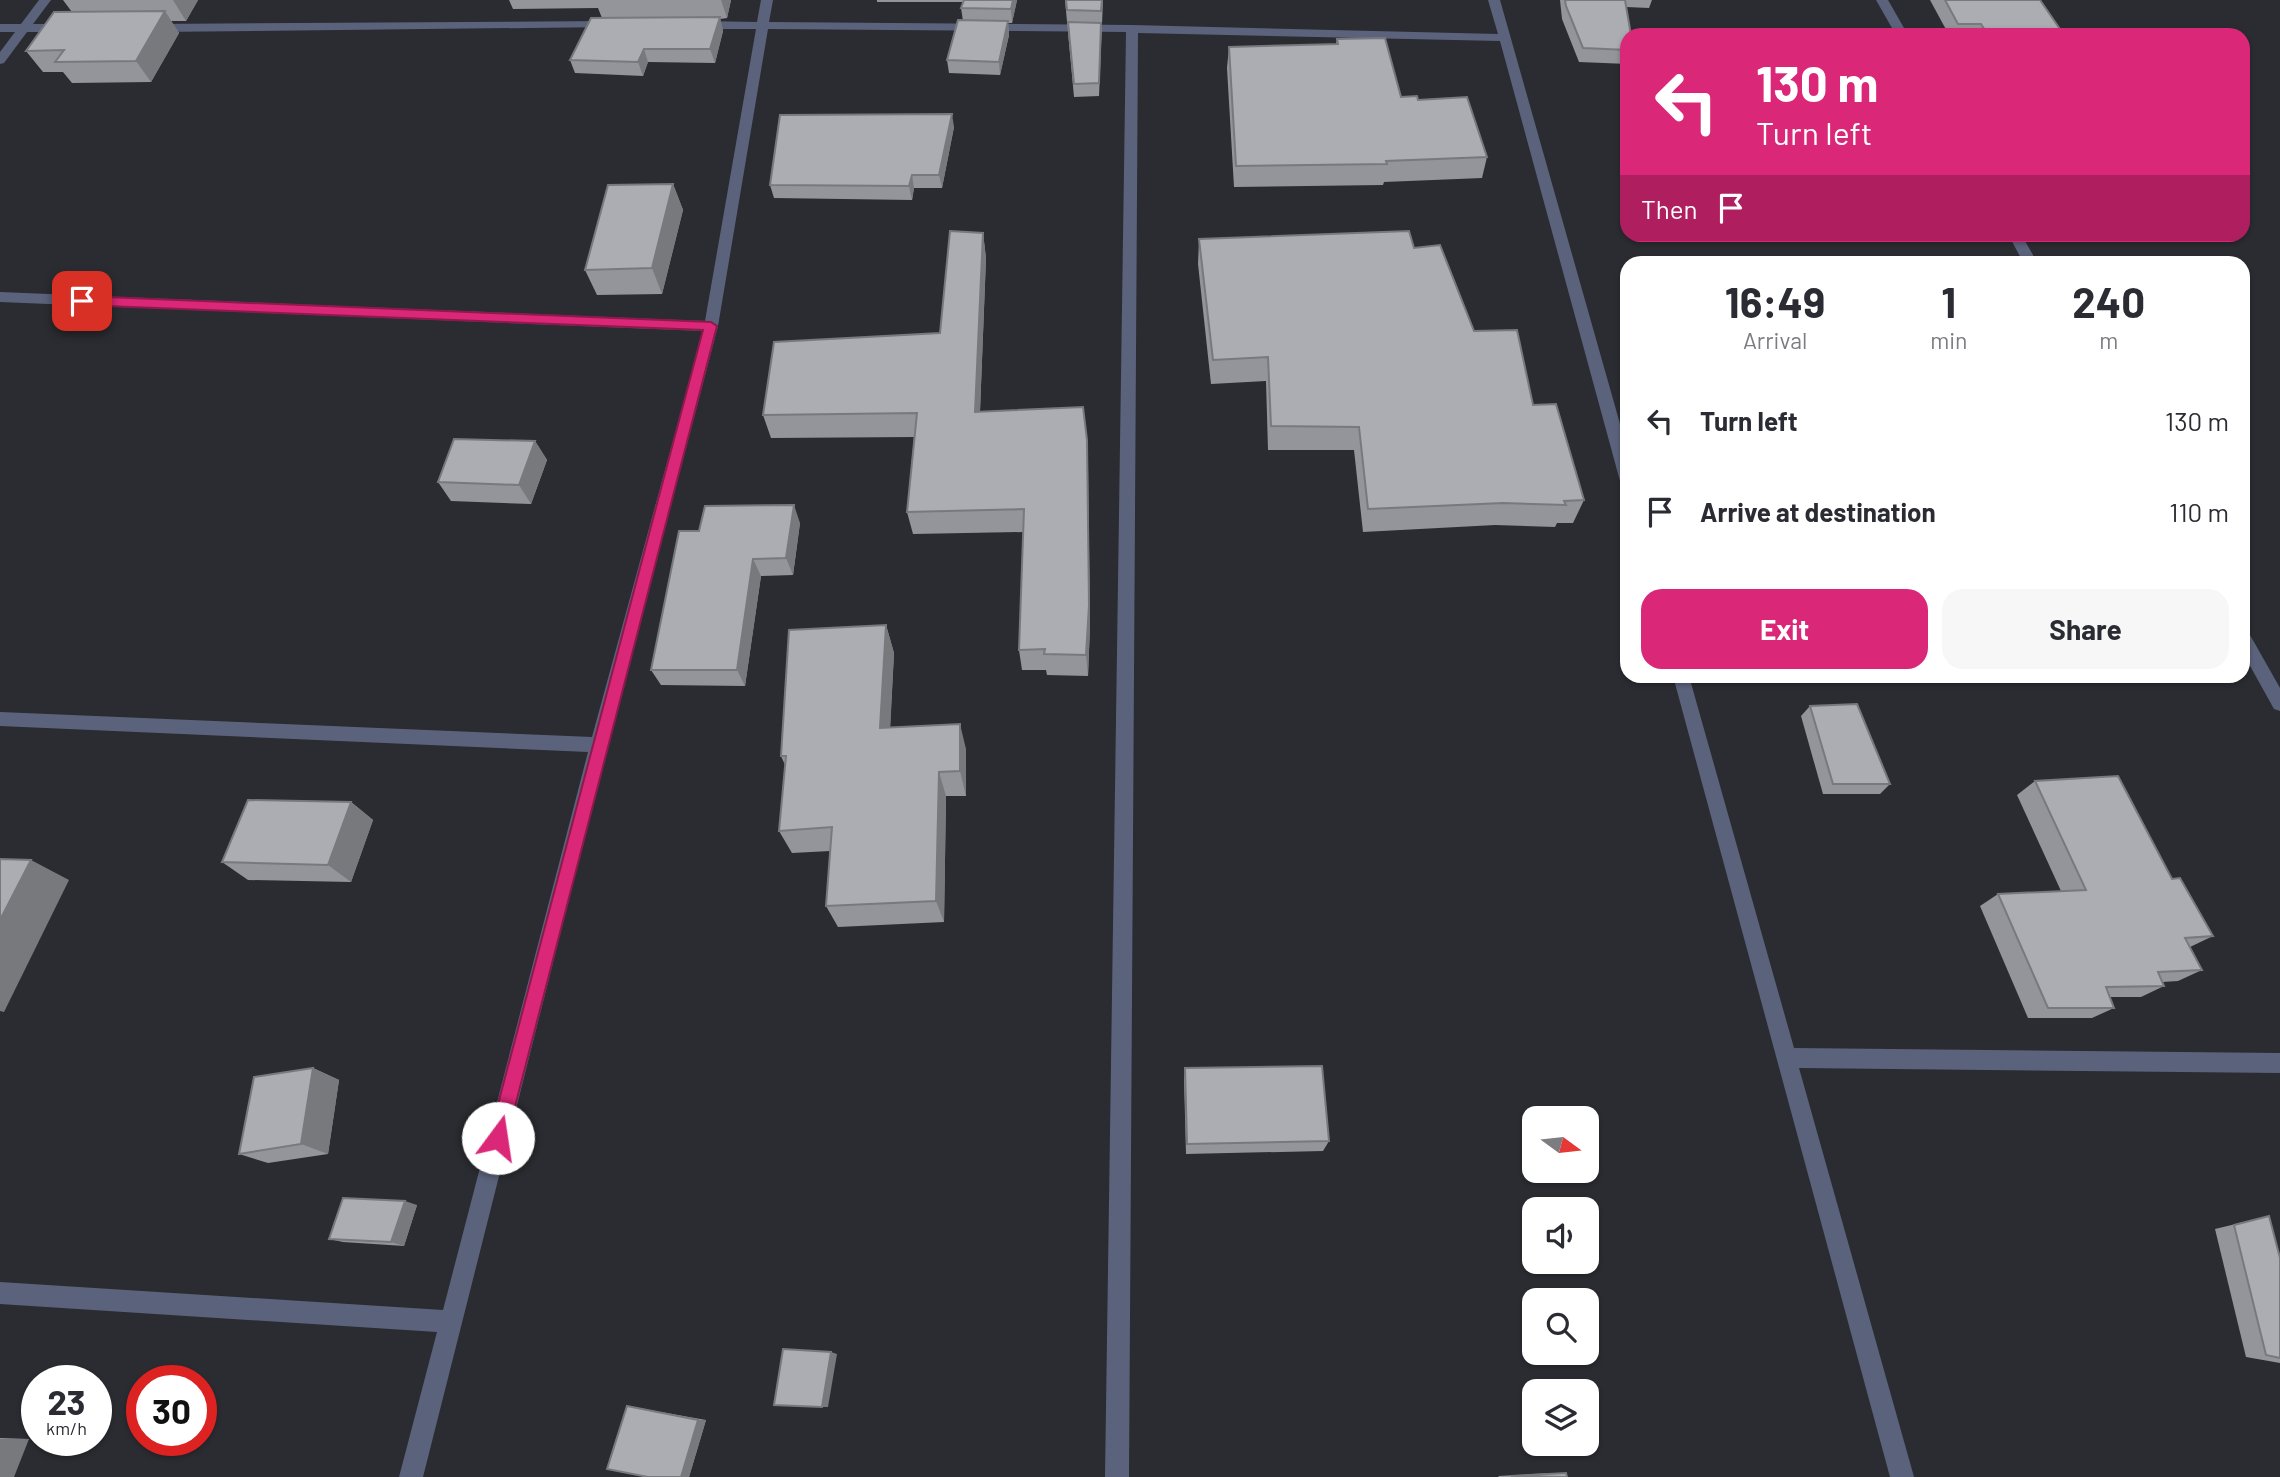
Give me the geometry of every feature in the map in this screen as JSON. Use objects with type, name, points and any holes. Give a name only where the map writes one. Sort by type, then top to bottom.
[{"type":"street","points":[[0,60],[45,0]]},
{"type":"street","points":[[411,1477],[599,745],[711,326],[767,0]]},
{"type":"street","points":[[1494,0],[1620,452]]},
{"type":"street","points":[[1882,0],[1898,28]]},
{"type":"street","points":[[136,28],[622,25]]},
{"type":"street","points":[[692,25],[1132,29],[1504,38]]},
{"type":"street","points":[[0,28],[80,28]]},
{"type":"street","points":[[1117,1477],[1132,29]]},
{"type":"street","points":[[0,297],[711,326]]},
{"type":"street","points":[[2250,651],[2280,704]]},
{"type":"street","points":[[1683,683],[1902,1477]]},
{"type":"street","points":[[0,719],[599,745]]},
{"type":"street","points":[[1785,1058],[2280,1063]]},
{"type":"street","points":[[0,1293],[451,1322]]},
{"type":"building","points":[[964,0],[1013,0],[1011,9],[961,8]]},
{"type":"building","points":[[1066,0],[1102,0],[1101,11],[1067,10]]},
{"type":"building","points":[[1565,0],[1625,0],[1630,28],[1620,28],[1620,50],[1583,48]]},
{"type":"building","points":[[1945,0],[2040,0],[2059,28],[1984,28],[1981,24],[1958,24]]},
{"type":"building","points":[[165,11],[136,61],[55,62],[64,50],[26,51],[54,12]]},
{"type":"building","points":[[720,17],[710,49],[644,49],[638,62],[570,60],[591,18]]},
{"type":"building","points":[[958,20],[1008,21],[999,62],[947,60]]},
{"type":"building","points":[[1068,22],[1101,23],[1099,83],[1074,84]]},
{"type":"building","points":[[1385,38],[1401,97],[1417,96],[1418,100],[1467,97],[1487,157],[1386,161],[1387,164],[1236,166],[1229,47],[1338,44],[1337,39]]},
{"type":"building","points":[[952,114],[939,175],[912,175],[909,186],[770,185],[780,115]]},
{"type":"building","points":[[673,184],[652,268],[585,270],[608,185]]},
{"type":"building","points":[[950,231],[983,233],[975,412],[1083,407],[1087,440],[1089,605],[1086,655],[1044,654],[1045,649],[1019,650],[1024,509],[907,512],[917,413],[763,415],[774,342],[940,333]]},
{"type":"building","points":[[1409,231],[1414,248],[1440,245],[1474,331],[1517,330],[1533,405],[1556,404],[1584,500],[1564,501],[1566,505],[1503,503],[1368,509],[1359,427],[1271,426],[1268,357],[1213,360],[1199,239]]},
{"type":"building","points":[[454,439],[535,441],[519,485],[438,482]]},
{"type":"building","points":[[794,505],[786,558],[753,559],[737,670],[651,670],[679,531],[699,531],[705,506]]},
{"type":"building","points":[[886,625],[880,728],[960,724],[960,771],[939,772],[936,901],[826,906],[832,827],[779,831],[786,756],[781,756],[789,630]]},
{"type":"building","points":[[1857,704],[1890,784],[1833,784],[1810,706]]},
{"type":"building","points":[[2118,776],[2172,879],[2180,878],[2213,936],[2185,938],[2202,970],[2158,972],[2164,986],[2106,987],[2114,1008],[2048,1008],[1998,894],[2086,890],[2035,781]]},
{"type":"building","points":[[248,800],[351,802],[328,865],[222,862]]},
{"type":"building","points":[[0,859],[31,860],[0,920]]},
{"type":"building","points":[[1322,1066],[1329,1141],[1187,1144],[1185,1068]]},
{"type":"building","points":[[313,1068],[301,1144],[239,1154],[254,1077]]},
{"type":"building","points":[[343,1198],[405,1201],[391,1242],[329,1239]]},
{"type":"building","points":[[2269,1216],[2280,1258],[2280,1358],[2266,1355],[2234,1225]]},
{"type":"building","points":[[783,1349],[831,1352],[822,1407],[774,1405]]},
{"type":"building","points":[[627,1406],[698,1420],[681,1477],[648,1477],[607,1469]]},
{"type":"building","points":[[1566,1473],[1567,1477],[1511,1476]]},
{"type":"route","points":[[82,301],[711,326],[498,1138]]}]
